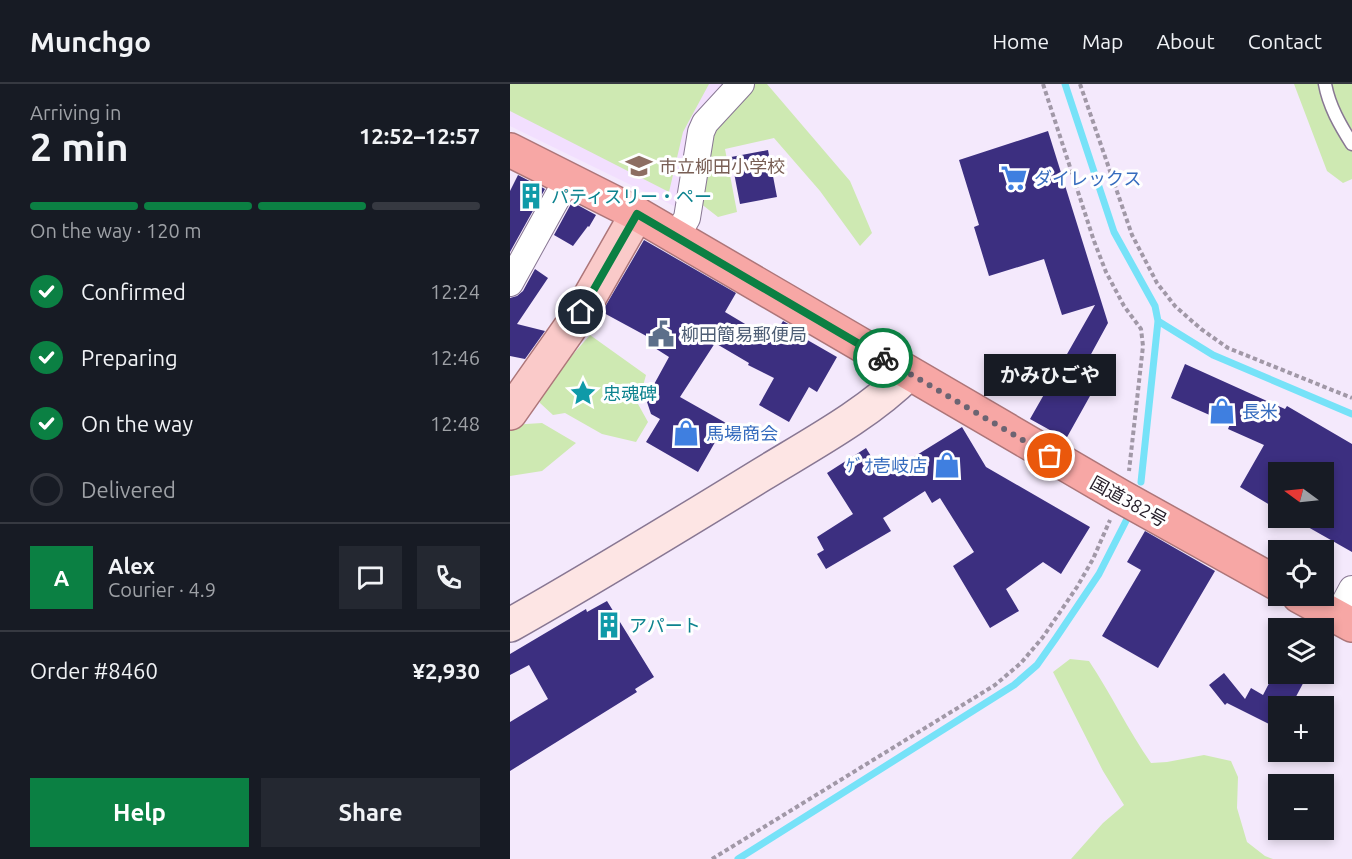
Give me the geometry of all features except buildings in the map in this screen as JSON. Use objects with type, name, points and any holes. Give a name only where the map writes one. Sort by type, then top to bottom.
[{"type":"highway","name":"国道382号","points":[[510,150],[637,214],[908,374],[1268,578]]},
{"type":"highway","points":[[1331,606],[1347,611]]},
{"type":"main road","points":[[511,408],[581,312],[637,214]]},
{"type":"street","points":[[675,238],[687,218],[701,132],[705,123],[741,84]]},
{"type":"street","points":[[510,283],[568,178]]},
{"type":"street","points":[[510,625],[603,572],[827,434],[892,390],[908,374]]},
{"type":"lane","points":[[1325,84],[1328,98],[1339,123],[1352,144]]},
{"type":"path","points":[[712,859],[995,685],[1021,663],[1043,637],[1077,587],[1127,485],[1143,346],[1141,329],[1124,306],[1102,262],[1043,84]]},
{"type":"path","points":[[1080,84],[1132,235],[1157,284],[1175,306],[1201,329],[1228,348],[1352,398]]},
{"type":"shaded area","name":"市立柳田小学校","points":[[510,84],[730,84],[694,125],[676,207],[510,126]]},
{"type":"green space","name":"市立柳田小学校","points":[[510,84],[709,84],[683,132],[669,192],[510,111]]},
{"type":"green space","points":[[753,84],[767,84],[850,181],[872,233],[860,246],[820,191],[774,138],[725,149],[737,212],[718,217],[700,203],[710,133]]},
{"type":"green space","points":[[1294,84],[1352,84],[1352,179],[1343,183],[1327,171]]},
{"type":"green space","points":[[590,335],[646,375],[638,404],[648,422],[636,442],[602,434],[565,413],[553,415],[540,403],[539,393]]},
{"type":"green space","points":[[542,423],[576,443],[542,471],[510,476],[510,425]]},
{"type":"green space","points":[[1070,659],[1089,661],[1151,763],[1204,755],[1231,761],[1238,777],[1237,808],[1247,842],[1265,856],[1273,859],[1071,859],[1103,823],[1124,805],[1103,771],[1053,672]]},
{"type":"waterway","points":[[1065,84],[1114,232],[1155,306],[1158,321],[1141,482]]},
{"type":"waterway","points":[[1158,321],[1213,355],[1352,414]]},
{"type":"waterway","points":[[738,859],[1014,685],[1037,665],[1099,574],[1127,519]]},
{"type":"way so far","points":[[883,358],[1050,456]]},
{"type":"place","name":"市立柳田小学校","points":[[639,166]]},
{"type":"place","name":"ダイレックス","points":[[1014,178]]},
{"type":"place","name":"パティスリー・ペー","points":[[531,196]]},
{"type":"place","name":"柳田簡易郵便局","points":[[661,334]]},
{"type":"place","name":"忠魂碑","points":[[583,393]]},
{"type":"place","name":"長米","points":[[1222,411]]},
{"type":"place","name":"馬場商会","points":[[686,433]]},
{"type":"place","name":"かみひごや","points":[[1050,456]]},
{"type":"place","name":"ｹﾞｵ壱岐店","points":[[947,465]]},
{"type":"place","name":"アパート","points":[[609,625]]},
{"type":"route","points":[[581,312],[637,214],[883,358]]}]
